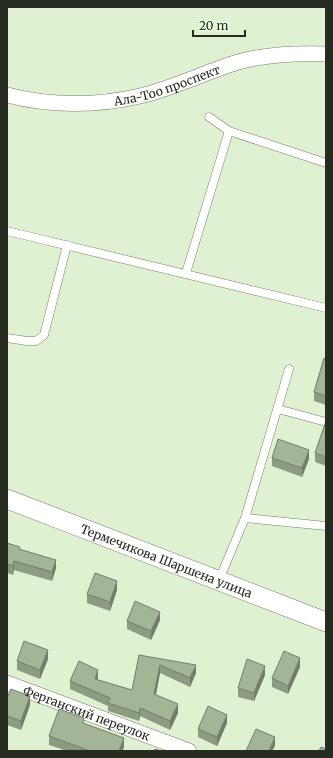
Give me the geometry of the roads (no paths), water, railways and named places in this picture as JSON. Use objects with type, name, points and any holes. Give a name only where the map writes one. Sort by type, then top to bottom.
[{"type":"street","name":"Ала-Тоо проспект","points":[[7,96],[25,100],[66,104],[107,102],[140,96],[240,62],[273,55],[308,53],[326,54]]},
{"type":"street","name":"Термечикова Шаршена улица","points":[[7,499],[326,622]]},
{"type":"street","name":"Ферганский переулок","points":[[7,683],[189,751]]},
{"type":"lane","points":[[209,117],[229,131],[326,163]]},
{"type":"lane","points":[[186,273],[229,131]]},
{"type":"lane","points":[[7,231],[326,308]]},
{"type":"lane","points":[[7,338],[36,341],[44,335],[67,245]]},
{"type":"lane","points":[[219,580],[245,518],[289,369]]},
{"type":"lane","points":[[278,409],[326,422]]},
{"type":"lane","points":[[245,518],[326,526]]}]
